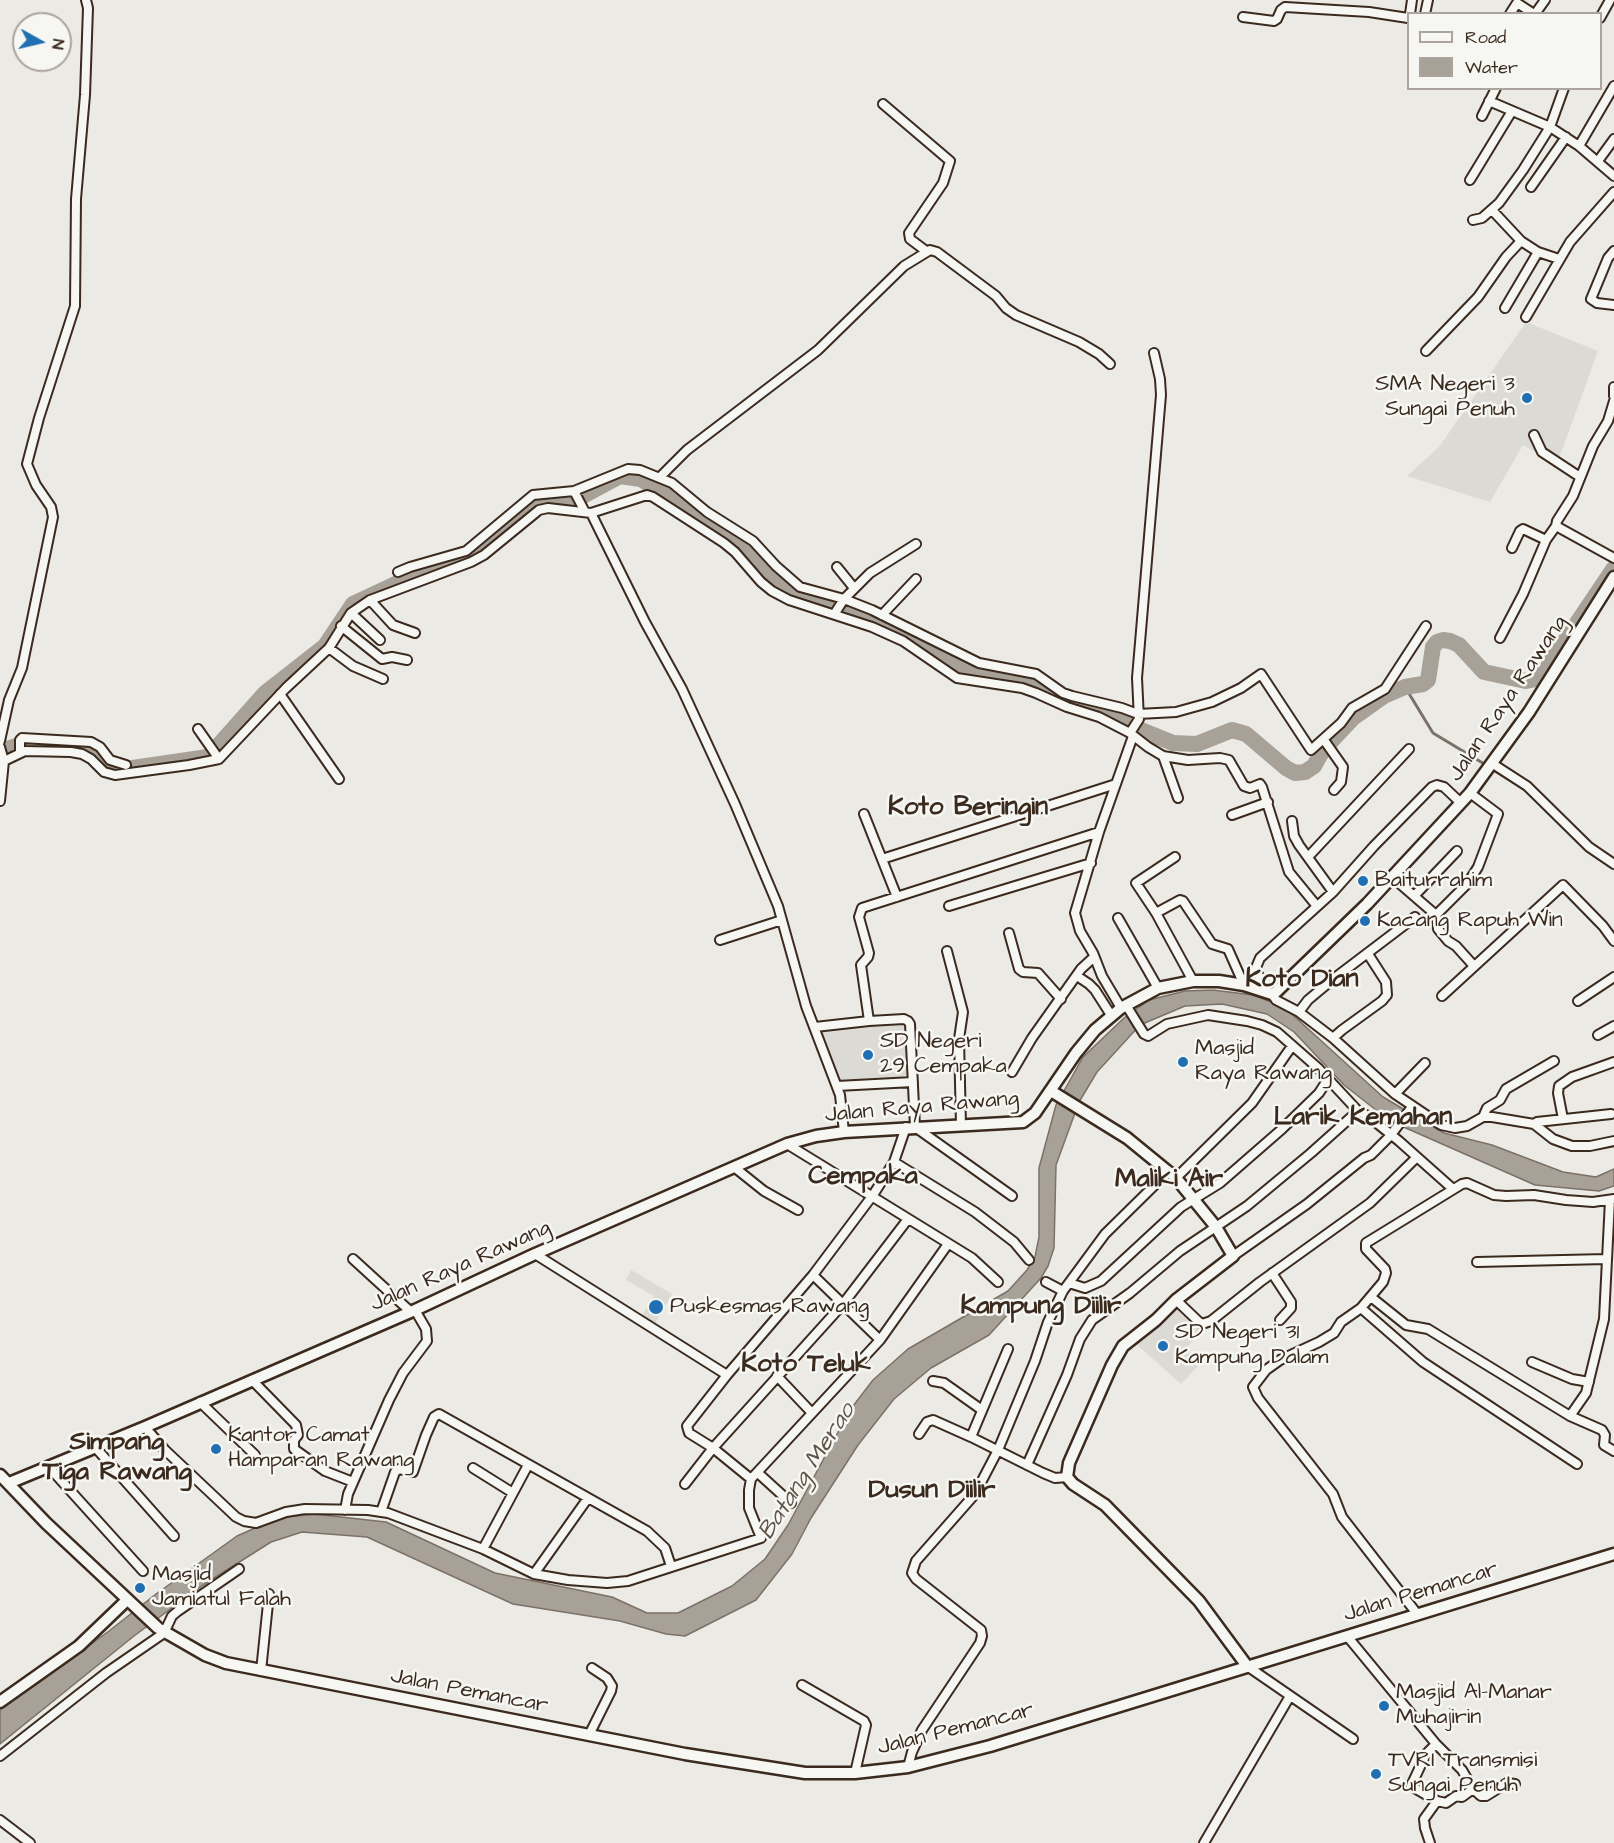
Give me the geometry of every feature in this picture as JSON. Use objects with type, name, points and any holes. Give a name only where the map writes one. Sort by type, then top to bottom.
[{"type":"main road","name":"Jalan Raya Rawang","points":[[9,1483],[413,1311],[535,1254],[788,1144],[816,1136],[844,1132],[1023,1122],[1054,1093],[1076,1053],[1095,1030],[1111,1015],[1158,988],[1193,981],[1219,981],[1272,994],[1392,878],[1461,803],[1493,764],[1529,712],[1614,577]]},
{"type":"main road","points":[[1054,1093],[1127,1138],[1173,1174],[1216,1227],[1233,1256],[1176,1300],[1124,1346],[1112,1365],[1069,1463],[1067,1477],[1073,1484],[1105,1505],[1198,1601],[1247,1666]]},
{"type":"main road","name":"Jalan Pemancar","points":[[0,1475],[46,1523],[161,1630],[226,1664],[685,1754],[806,1773],[855,1773],[908,1767],[990,1746],[1614,1554]]},
{"type":"main road","points":[[0,1702],[79,1646],[130,1603]]},
{"type":"street","points":[[0,741],[9,699],[22,668],[53,517],[51,507],[36,485],[27,464],[39,418],[75,306],[76,199],[85,95],[88,8],[86,0]]},
{"type":"street","points":[[1602,14],[1610,0]]},
{"type":"street","points":[[1511,12],[1517,3],[1532,12]]},
{"type":"street","points":[[1244,17],[1274,21],[1285,8],[1369,12],[1407,18]]},
{"type":"street","points":[[1579,146],[1614,86]]},
{"type":"street","points":[[1482,116],[1495,90]]},
{"type":"street","points":[[1473,220],[1482,218],[1492,210],[1523,170],[1550,127],[1563,90]]},
{"type":"street","points":[[1490,100],[1550,127],[1613,173]]},
{"type":"street","points":[[883,104],[951,162],[942,183],[909,233],[910,239],[926,251]]},
{"type":"street","points":[[1470,180],[1512,111]]},
{"type":"street","points":[[1531,187],[1566,137]]},
{"type":"street","points":[[1598,161],[1614,139]]},
{"type":"street","points":[[1526,317],[1570,242],[1614,192]]},
{"type":"street","points":[[1492,210],[1521,241],[1539,252],[1559,259]]},
{"type":"street","points":[[1426,351],[1478,297],[1506,257],[1521,241]]},
{"type":"street","points":[[660,477],[680,456],[818,350],[882,286],[904,266],[926,251],[937,252],[996,296],[1006,308],[1016,315],[1078,342],[1110,364]]},
{"type":"street","points":[[1614,251],[1608,258],[1591,297],[1592,301],[1614,305]]},
{"type":"street","points":[[1505,308],[1539,252]]},
{"type":"street","points":[[1154,353],[1161,395],[1137,678],[1138,716],[1077,902],[1075,919],[1094,957],[1144,1034],[1148,1036],[1167,1024],[1208,1015],[1262,1025],[1276,1032],[1358,1110],[1453,1189]]},
{"type":"street","points":[[1500,638],[1546,540],[1573,496],[1593,446],[1608,421],[1614,398],[1614,387]]},
{"type":"street","points":[[1534,435],[1542,452],[1580,477]]},
{"type":"street","points":[[399,572],[466,551],[533,495],[575,492],[628,469],[640,470],[672,483],[707,512],[753,541],[800,587],[882,615],[979,663],[1036,674],[1063,693],[1138,716],[1176,712],[1212,702],[1261,674],[1311,750],[1327,744],[1352,708],[1385,689],[1426,626]]},
{"type":"street","points":[[575,492],[682,689],[735,804],[782,920],[806,1006],[840,1095],[844,1132]]},
{"type":"street","points":[[20,747],[82,754],[91,759],[104,772],[119,775],[189,765],[216,754],[329,648],[351,613],[370,600],[471,562],[484,555],[539,510],[548,508],[587,512],[642,496],[653,497],[729,548],[772,591],[789,600],[836,612],[903,641],[957,678],[1022,686],[1132,733],[1163,756],[1188,760],[1220,758],[1229,760],[1244,786],[1250,788],[1260,784],[1268,802],[1289,872],[1316,906]]},
{"type":"street","points":[[1556,526],[1614,558]]},
{"type":"street","points":[[1512,548],[1523,529],[1546,540]]},
{"type":"street","points":[[836,612],[843,600],[870,573],[916,544]]},
{"type":"street","points":[[837,567],[854,588]]},
{"type":"street","points":[[882,615],[916,579]]},
{"type":"street","points":[[370,600],[393,625],[415,633]]},
{"type":"street","points":[[351,613],[380,640]]},
{"type":"street","points":[[341,626],[382,659],[392,657],[407,660]]},
{"type":"street","points":[[329,648],[353,666],[383,679]]},
{"type":"street","points":[[1022,686],[1025,673]]},
{"type":"street","points":[[280,694],[339,779]]},
{"type":"street","points":[[198,729],[216,754]]},
{"type":"street","points":[[3,761],[20,747],[22,738],[91,742],[100,747],[110,760],[126,765]]},
{"type":"street","points":[[1327,744],[1343,766],[1341,782],[1334,790]]},
{"type":"street","points":[[0,747],[3,761],[0,801]]},
{"type":"street","points":[[1308,857],[1409,749]]},
{"type":"street","points":[[1163,756],[1178,798]]},
{"type":"street","points":[[1493,764],[1527,786],[1589,847],[1614,864]]},
{"type":"street","points":[[882,859],[1116,784]]},
{"type":"street","points":[[1260,990],[1261,980],[1255,970],[1260,958],[1333,892],[1432,787],[1444,787],[1461,803]]},
{"type":"street","points":[[1436,915],[1473,875],[1498,814],[1470,792]]},
{"type":"street","points":[[1232,815],[1268,802]]},
{"type":"street","points":[[864,814],[897,897]]},
{"type":"street","points":[[1292,821],[1294,836],[1333,892]]},
{"type":"street","points":[[869,1021],[861,965],[869,953],[859,913],[862,908],[1099,832]]},
{"type":"street","points":[[1415,895],[1457,851]]},
{"type":"street","points":[[1174,857],[1136,882],[1156,913],[1193,981]]},
{"type":"street","points":[[949,906],[1091,864]]},
{"type":"street","points":[[1392,878],[1436,915],[1438,929],[1474,966]]},
{"type":"street","points":[[1442,996],[1563,885],[1576,896],[1614,940]]},
{"type":"street","points":[[1156,913],[1180,900],[1183,901],[1212,944],[1228,949],[1244,986]]},
{"type":"street","points":[[1299,1012],[1308,1000],[1332,980],[1415,917]]},
{"type":"street","points":[[1118,918],[1158,988]]},
{"type":"street","points":[[720,940],[782,920]]},
{"type":"street","points":[[1009,933],[1019,969],[1023,972],[1038,973],[1061,999]]},
{"type":"street","points":[[947,951],[963,1012],[959,1039],[962,1126]]},
{"type":"street","points":[[1333,1038],[1382,1001],[1387,994],[1386,982],[1368,954]]},
{"type":"street","points":[[1012,1072],[1032,1038],[1077,976],[1094,957]]},
{"type":"street","points":[[1077,976],[1095,990],[1111,1015]]},
{"type":"street","points":[[1578,1001],[1614,977]]},
{"type":"street","points":[[1272,994],[1276,1000],[1299,1012],[1333,1038],[1411,1108],[1441,1125],[1455,1128],[1467,1126],[1483,1117],[1487,1108],[1500,1100],[1506,1089],[1554,1060]]},
{"type":"street","points":[[791,1503],[755,1476],[689,1433],[687,1426],[813,1275],[873,1195],[894,1162],[911,1127],[913,1082],[908,1021],[904,1019],[869,1021],[815,1027]]},
{"type":"street","points":[[1598,1035],[1614,1026]]},
{"type":"street","points":[[908,1767],[922,1730],[980,1643],[982,1636],[981,1630],[916,1579],[912,1573],[916,1561],[970,1502],[998,1450],[1035,1361],[1048,1322],[1069,1283],[1105,1234],[1252,1103],[1292,1046]]},
{"type":"street","points":[[1563,1119],[1558,1093],[1559,1086],[1572,1077],[1614,1062]]},
{"type":"street","points":[[1395,1094],[1425,1063]]},
{"type":"street","points":[[1069,1283],[1085,1288],[1101,1281],[1181,1207],[1195,1201],[1220,1184],[1282,1129],[1319,1093],[1328,1079]]},
{"type":"street","points":[[837,1086],[913,1082]]},
{"type":"street","points":[[1233,1256],[1371,1155],[1390,1136],[1411,1108]]},
{"type":"street","points":[[1027,1464],[1067,1375],[1080,1339],[1092,1320],[1130,1293],[1180,1251],[1271,1187],[1358,1110]]},
{"type":"street","points":[[1534,1124],[1611,1114]]},
{"type":"street","points":[[1483,1117],[1534,1124],[1553,1139],[1572,1146],[1590,1146],[1614,1141]]},
{"type":"street","points":[[911,1127],[1012,1196]]},
{"type":"street","points":[[788,1144],[972,1258],[998,1282]]},
{"type":"street","points":[[1176,1300],[1198,1321],[1206,1324],[1272,1273],[1326,1237],[1370,1203],[1417,1157]]},
{"type":"street","points":[[894,1162],[975,1212],[1014,1242],[1029,1260]]},
{"type":"street","points":[[734,1167],[764,1191],[798,1210]]},
{"type":"street","points":[[1418,1615],[1342,1517],[1333,1494],[1252,1389],[1259,1378],[1272,1365],[1334,1333],[1341,1322],[1361,1308],[1383,1282],[1385,1269],[1366,1249],[1366,1243],[1453,1189],[1467,1183],[1494,1195],[1534,1195],[1566,1200],[1612,1200],[1606,1259],[1605,1307],[1586,1392],[1570,1416]]},
{"type":"street","points":[[685,1484],[713,1448],[843,1304],[908,1219]]},
{"type":"street","points":[[145,1427],[165,1450],[236,1517],[244,1521],[256,1523],[296,1510],[388,1513],[483,1550],[534,1574],[568,1580],[608,1583],[628,1581],[761,1539],[749,1508],[749,1490],[755,1476],[880,1340],[948,1244]]},
{"type":"street","points":[[535,1254],[727,1376]]},
{"type":"street","points":[[345,1510],[353,1482],[403,1373],[427,1341],[426,1329],[413,1311],[352,1259]]},
{"type":"street","points":[[1477,1262],[1606,1259]]},
{"type":"street","points":[[1272,1273],[1291,1302],[1291,1308],[1280,1320]]},
{"type":"street","points":[[813,1275],[880,1340]]},
{"type":"street","points":[[1046,1282],[1064,1291]]},
{"type":"street","points":[[1371,1297],[1406,1325],[1428,1329],[1570,1416],[1602,1430],[1605,1435],[1604,1445],[1614,1451]]},
{"type":"street","points":[[1361,1308],[1423,1362],[1577,1464]]},
{"type":"street","points":[[971,1437],[1008,1349]]},
{"type":"street","points":[[1532,1362],[1572,1379],[1589,1382]]},
{"type":"street","points":[[777,1376],[812,1413]]},
{"type":"street","points":[[252,1380],[296,1425],[298,1435],[294,1440],[294,1449],[325,1471],[353,1482]]},
{"type":"street","points":[[933,1381],[944,1383],[982,1410]]},
{"type":"street","points":[[200,1402],[255,1455]]},
{"type":"street","points":[[381,1512],[395,1472],[399,1469],[412,1473],[414,1471],[419,1453],[436,1415],[443,1415],[647,1531],[664,1548],[671,1566]]},
{"type":"street","points":[[919,1434],[929,1420],[971,1437],[1055,1478],[1067,1477]]},
{"type":"street","points":[[95,1447],[174,1536]]},
{"type":"street","points":[[483,1550],[528,1465]]},
{"type":"street","points":[[48,1466],[143,1571]]},
{"type":"street","points":[[473,1468],[513,1493]]},
{"type":"street","points":[[534,1574],[588,1498]]},
{"type":"street","points":[[0,1756],[161,1630],[178,1611],[239,1569]]},
{"type":"street","points":[[261,1671],[269,1594]]},
{"type":"street","points":[[1347,1636],[1436,1744],[1462,1770],[1473,1789],[1481,1796],[1486,1796],[1507,1784],[1515,1784]]},
{"type":"street","points":[[1247,1666],[1353,1739]]},
{"type":"street","points":[[589,1735],[612,1686],[607,1678],[592,1668]]},
{"type":"street","points":[[802,1685],[864,1721],[866,1725],[855,1773]]},
{"type":"street","points":[[1204,1843],[1290,1696]]},
{"type":"street","points":[[1436,1744],[1426,1754],[1411,1786],[1437,1801],[1446,1803],[1456,1796],[1462,1797],[1473,1789]]},
{"type":"street","points":[[1430,1843],[1424,1819],[1437,1801]]},
{"type":"street","points":[[0,1820],[30,1843]]},
{"type":"shaded area","name":"SMA Negeri 3 Sungai Penuh","points":[[1526,322],[1598,351],[1557,464],[1523,445],[1490,502],[1407,476],[1439,447]]},
{"type":"shaded area","name":"SD Negeri 29 Cempaka","points":[[906,1022],[911,1079],[837,1084],[819,1030]]},
{"type":"shaded area","name":"Puskesmas Rawang","points":[[631,1270],[672,1294],[654,1325],[641,1317],[654,1296],[626,1280]]},
{"type":"shaded area","name":"SD Negeri 31 Kampung Dalam","points":[[1176,1305],[1203,1329],[1185,1350],[1201,1363],[1181,1384],[1135,1343]]},
{"type":"water","name":"Batang Merao","points":[[1213,990],[1253,995],[1284,1007],[1383,1097],[1444,1133],[1492,1145],[1563,1172],[1596,1177],[1614,1169],[1614,1186],[1599,1191],[1535,1185],[1390,1121],[1344,1085],[1294,1032],[1267,1014],[1222,1004],[1185,1006],[1140,1025],[1097,1072],[1079,1102],[1056,1165],[1054,1248],[1041,1278],[989,1335],[931,1368],[894,1399],[858,1445],[811,1518],[792,1554],[756,1600],[685,1636],[666,1634],[620,1621],[513,1604],[367,1537],[302,1532],[271,1542],[203,1585],[134,1636],[0,1744],[0,1710],[237,1536],[278,1518],[314,1514],[386,1522],[495,1573],[612,1597],[647,1613],[678,1613],[732,1586],[765,1559],[788,1525],[850,1410],[873,1380],[908,1349],[1008,1291],[1027,1270],[1035,1257],[1039,1237],[1039,1168],[1056,1105],[1083,1057],[1124,1018],[1149,1000],[1185,991]]},
{"type":"waterway","points":[[0,760],[7,749],[22,744],[83,748],[119,770],[208,757],[265,693],[325,646],[353,604],[432,567],[466,559],[536,504],[570,503],[620,476],[641,479],[741,544],[778,584],[902,631],[952,665],[1029,678],[1079,705],[1173,743],[1197,744],[1232,730],[1246,734],[1295,773],[1305,772],[1314,766],[1323,750],[1353,718],[1384,696],[1405,687],[1423,684],[1428,680],[1433,647],[1437,642],[1443,640],[1459,645],[1484,672],[1526,681],[1536,679],[1544,672],[1614,568]]},
{"type":"waterway","points":[[1405,687],[1433,733],[1486,765]]},
{"type":"waterway","points":[[1495,771],[1530,793]]},
{"type":"place","name":"SMA Negeri 3 Sungai Penuh","points":[[1527,398]]},
{"type":"place","name":"Baiturrahim","points":[[1363,881]]},
{"type":"place","name":"Kacang Rapuh Win","points":[[1365,921]]},
{"type":"place","name":"SD Negeri 29 Cempaka","points":[[868,1055]]},
{"type":"place","name":"Masjid Raya Rawang","points":[[1183,1062]]},
{"type":"place","name":"Puskesmas Rawang","points":[[656,1307]]},
{"type":"place","name":"SD Negeri 31 Kampung Dalam","points":[[1163,1346]]},
{"type":"place","name":"Kantor Camat Hamparan Rawang","points":[[216,1449]]},
{"type":"place","name":"Masjid Jamiatul Falah","points":[[140,1588]]},
{"type":"place","name":"Masjid Al-Manar Muhajirin","points":[[1384,1706]]},
{"type":"place","name":"TVRI Transmisi Sungai Penuh","points":[[1376,1774]]},
{"type":"district","name":"Koto Beringin","points":[[968,809]]},
{"type":"district","name":"Koto Dian","points":[[1302,981]]},
{"type":"district","name":"Larik Kemahan","points":[[1363,1119]]},
{"type":"district","name":"Cempaka","points":[[863,1178]]},
{"type":"district","name":"Maliki Air","points":[[1169,1181]]},
{"type":"district","name":"Kampung Diilir","points":[[1041,1308]]},
{"type":"district","name":"Koto Teluk","points":[[806,1366]]},
{"type":"district","name":"Simpang Tiga Rawang","points":[[117,1459]]},
{"type":"district","name":"Dusun Diilir","points":[[932,1492]]}]
